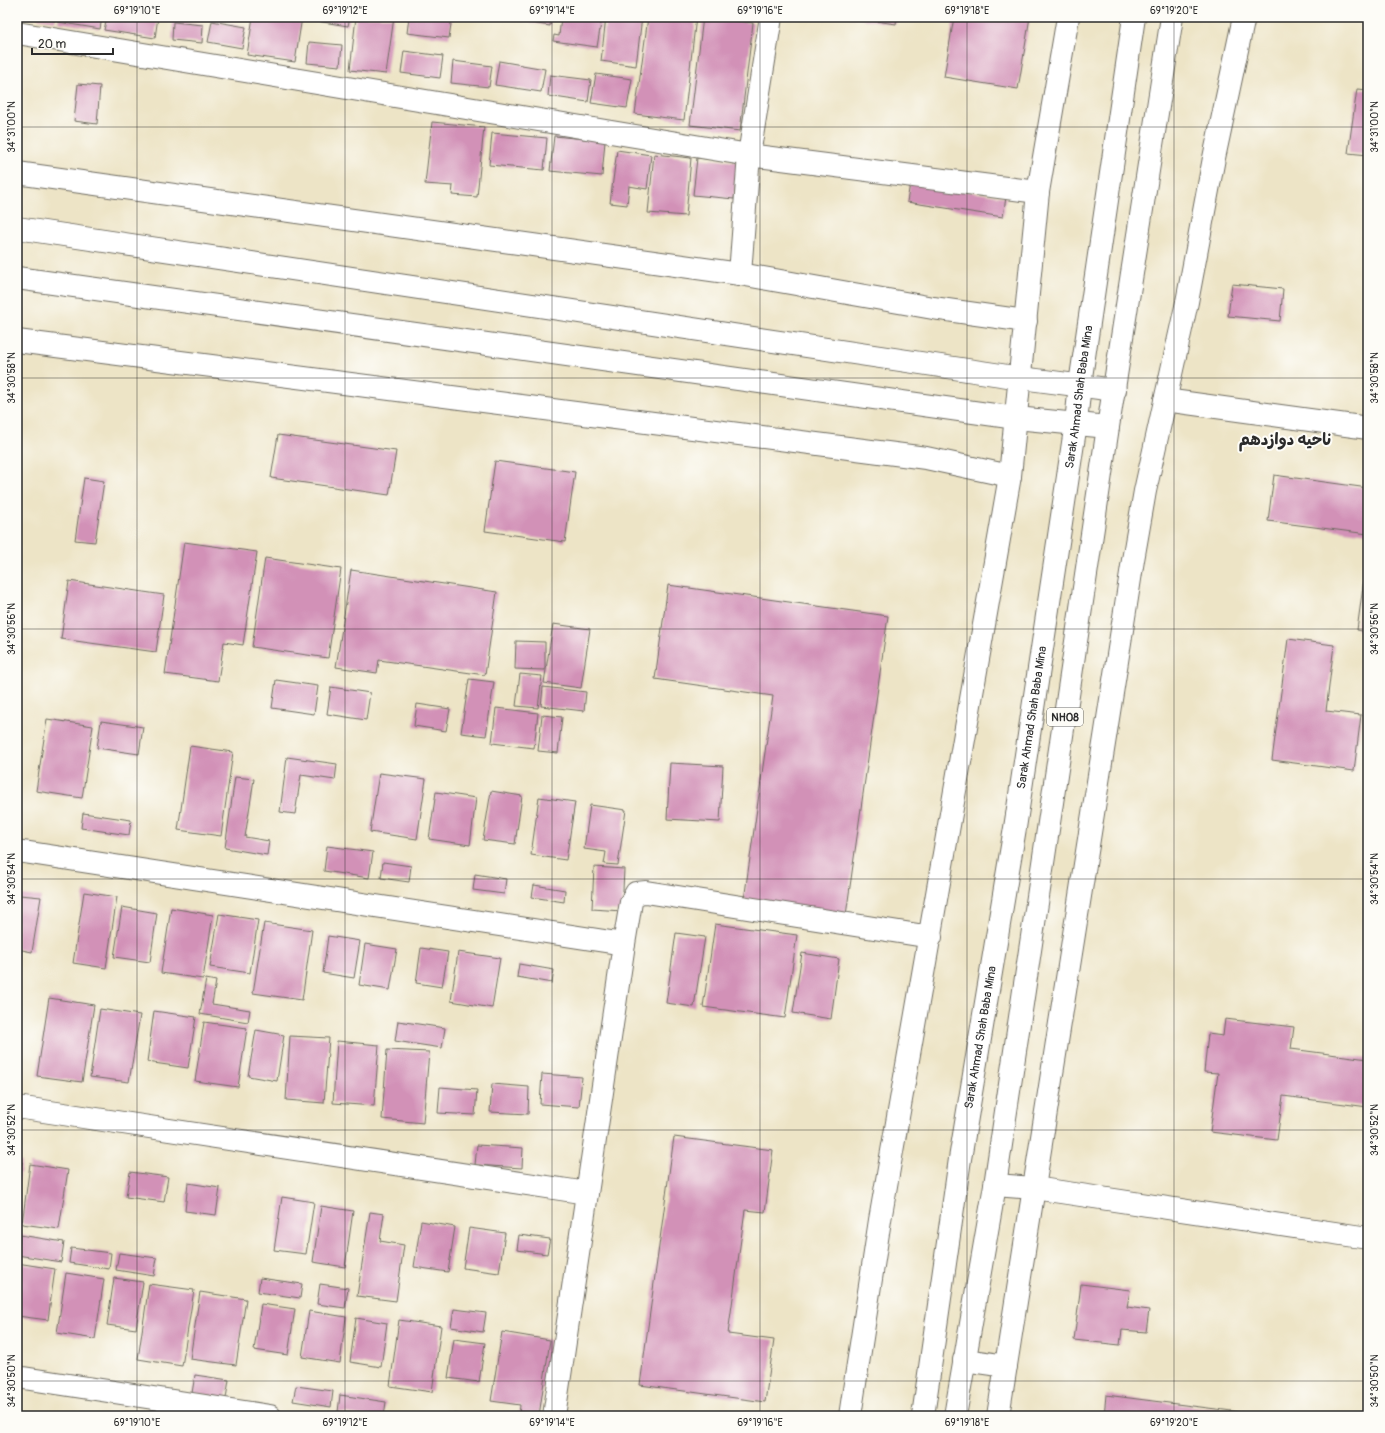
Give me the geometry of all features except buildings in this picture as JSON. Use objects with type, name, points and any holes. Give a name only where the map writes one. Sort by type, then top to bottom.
[{"type":"main road","points":[[740,274],[749,155],[771,17]]},
{"type":"main road","points":[[850,1416],[880,1220],[931,937],[1010,476],[1021,378],[1038,192],[1068,17]]},
{"type":"main road","name":"Sarak Ahmad Shah Baba Mina","points":[[922,1416],[960,1159],[1014,828],[1076,423],[1080,384],[1134,17]]},
{"type":"main road","name":"NH08","points":[[955,1416],[996,1185],[1108,427],[1115,390],[1172,17]]},
{"type":"main road","points":[[998,1416],[1132,560],[1187,302],[1214,158],[1244,17]]},
{"type":"main road","points":[[17,34],[749,155],[1038,192]]},
{"type":"main road","points":[[17,173],[740,274],[934,308],[1026,321]]},
{"type":"main road","points":[[17,228],[1021,378],[1080,384],[1115,390]]},
{"type":"main road","points":[[17,278],[1016,418],[1108,427]]},
{"type":"main road","points":[[17,341],[926,458],[1010,476]]},
{"type":"main road","points":[[1165,400],[1368,428]]},
{"type":"main road","points":[[17,851],[624,944]]},
{"type":"main road","points":[[554,1416],[624,944],[631,902],[636,893],[646,892],[931,937]]},
{"type":"main road","points":[[17,1107],[587,1194]]},
{"type":"main road","points":[[996,1185],[1034,1188],[1368,1238]]},
{"type":"main road","points":[[964,1360],[1006,1366]]},
{"type":"main road","points":[[17,1377],[270,1416]]},
{"type":"district","name":"ناحیه دوازدهم","points":[[1285,440]]}]
